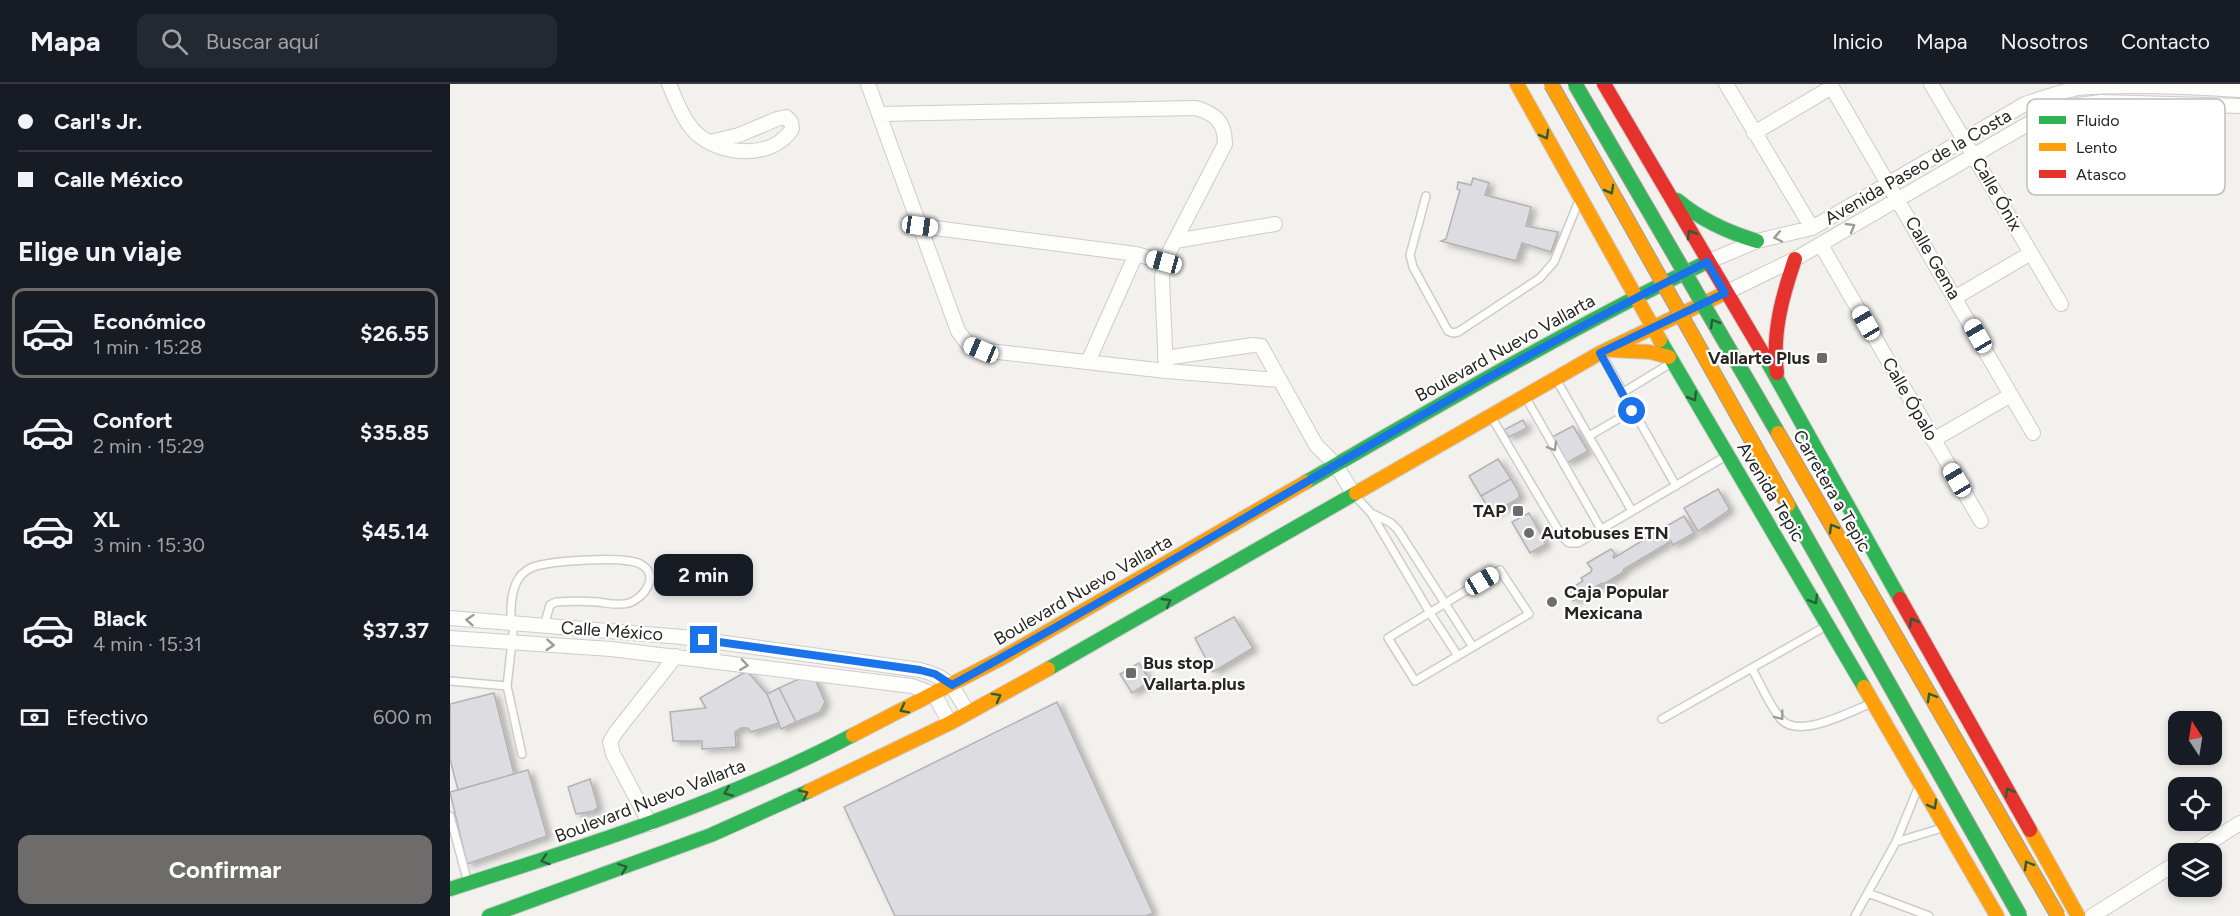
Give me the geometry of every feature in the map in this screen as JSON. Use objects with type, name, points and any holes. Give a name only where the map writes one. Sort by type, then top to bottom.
[{"type":"main road","name":"Avenida Tepic","points":[[1517,84],[1670,360],[1874,702],[1997,916]]},
{"type":"main road","points":[[1551,84],[2020,916]]},
{"type":"main road","name":"Carretera a Tepic","points":[[1575,84],[2058,916]]},
{"type":"main road","points":[[1604,84],[1779,382],[2078,916]]},
{"type":"main road","points":[[1667,191],[1693,214],[1712,226],[1756,242]]},
{"type":"main road","points":[[1779,382],[1774,340],[1778,317],[1795,259]]},
{"type":"main road","name":"Boulevard Nuevo Vallarta","points":[[450,889],[650,824],[807,759],[952,685],[1058,627],[1336,465],[1634,297],[1707,262]]},
{"type":"main road","points":[[489,916],[711,835],[790,801],[950,723],[1354,495],[1603,351],[1725,293]]},
{"type":"main road","points":[[1603,351],[1650,352],[1670,360]]},
{"type":"street","points":[[669,84],[683,115],[696,132],[710,142],[730,150],[748,151],[773,146],[788,136],[792,129],[791,122],[786,117],[777,119],[738,135],[710,142]]},
{"type":"street","points":[[868,84],[958,331],[968,344],[981,350],[1088,362],[1165,364],[1279,380]]},
{"type":"street","points":[[1726,84],[1812,228]]},
{"type":"street","name":"Calle Ónix","points":[[1931,84],[2061,304]]},
{"type":"street","name":"Avenida Paseo de la Costa","points":[[2042,99],[2080,88],[2114,84],[2240,90]]},
{"type":"street","points":[[1754,133],[1831,86]]},
{"type":"street","name":"Calle Gema","points":[[1831,86],[1890,183],[2033,433]]},
{"type":"street","name":"Avenida Paseo de la Costa","points":[[1707,262],[1756,242],[1812,228],[2027,103]]},
{"type":"street","name":"Avenida Paseo de la Costa","points":[[2225,106],[2240,106]]},
{"type":"street","points":[[879,114],[1196,108],[1220,119],[1225,131],[1225,144],[1164,262],[1162,278],[1165,364]]},
{"type":"street","name":"Avenida Paseo de la Costa","points":[[1725,293],[1821,245],[2027,124]]},
{"type":"street","points":[[1175,241],[1275,224]]},
{"type":"street","points":[[920,226],[1136,254],[1164,262]]},
{"type":"street","name":"Calle Ópalo","points":[[1821,245],[1981,521]]},
{"type":"street","points":[[1956,297],[2031,253]]},
{"type":"street","points":[[1088,362],[1136,254]]},
{"type":"street","points":[[1165,364],[1253,345],[1261,346],[1316,445],[1336,465],[1354,495]]},
{"type":"street","points":[[1933,440],[2011,394]]},
{"type":"street","name":"Calle México","points":[[450,618],[682,637],[897,667],[935,674],[952,685]]},
{"type":"street","name":"Calle México","points":[[450,638],[611,649],[676,656],[912,686],[933,694]]},
{"type":"street","points":[[650,824],[612,754],[610,742],[676,656]]},
{"type":"street","points":[[952,685],[968,713]]},
{"type":"street","points":[[933,694],[950,723]]},
{"type":"street","points":[[2209,843],[2240,823]]},
{"type":"street","points":[[2092,916],[2168,868]]},
{"type":"lane","points":[[1426,196],[1410,255],[1413,267],[1448,331],[1453,333],[1540,278],[1554,262],[1579,198]]},
{"type":"lane","points":[[1603,351],[1622,393],[1676,486]]},
{"type":"lane","points":[[1622,393],[1670,360]]},
{"type":"lane","points":[[1556,378],[1632,511]]},
{"type":"lane","points":[[1524,396],[1601,530]]},
{"type":"lane","points":[[1588,436],[1632,411]]},
{"type":"lane","points":[[1490,416],[1563,538],[1569,543],[1578,543],[1728,455]]},
{"type":"lane","points":[[1354,495],[1371,513],[1458,656]]},
{"type":"lane","points":[[1371,513],[1391,523],[1398,530],[1473,647]]},
{"type":"lane","points":[[522,754],[507,686],[512,642],[513,591],[519,577],[531,567],[552,563],[610,559],[642,565],[648,572],[649,587],[630,603],[556,602],[550,605],[544,626]]},
{"type":"lane","points":[[1500,570],[1529,615],[1415,681],[1388,638],[1430,613],[1500,570]]},
{"type":"lane","points":[[1662,719],[1828,625]]},
{"type":"lane","points":[[1752,669],[1781,720],[1791,727],[1802,728],[1829,720],[1874,702]]},
{"type":"lane","points":[[450,681],[507,686]]},
{"type":"lane","points":[[1855,916],[1896,842],[1920,783]]},
{"type":"lane","points":[[450,816],[469,884]]},
{"type":"lane","points":[[1896,842],[1945,827]]},
{"type":"lane","points":[[1868,893],[1929,916]]},
{"type":"building","points":[[1473,178],[1489,183],[1485,195],[1531,207],[1526,226],[1558,232],[1551,252],[1522,243],[1516,261],[1441,241],[1446,239],[1460,190],[1457,189],[1458,182],[1471,185]]},
{"type":"building","points":[[1523,420],[1527,428],[1509,437],[1504,430]]},
{"type":"building","points":[[1573,426],[1588,451],[1567,463],[1552,437]]},
{"type":"building","points":[[1498,459],[1511,479],[1481,496],[1469,476]]},
{"type":"building","points":[[1511,479],[1519,493],[1519,498],[1492,514],[1481,496]]},
{"type":"building","points":[[1718,489],[1729,508],[1728,511],[1698,531],[1684,508]]},
{"type":"building","name":"Autobuses ETN","points":[[1529,513],[1546,544],[1530,553],[1512,522]]},
{"type":"building","points":[[1684,516],[1694,533],[1673,545],[1663,528]]},
{"type":"building","points":[[1661,529],[1668,543],[1573,601],[1567,591],[1583,581],[1581,578],[1591,572],[1592,569],[1587,563],[1611,549],[1615,554],[1614,558]]},
{"type":"building","points":[[1234,617],[1253,648],[1213,672],[1195,638]]},
{"type":"building","points":[[1139,663],[1150,681],[1132,693],[1120,674]]},
{"type":"building","points":[[747,671],[767,694],[779,723],[751,732],[748,728],[741,728],[735,732],[736,747],[702,749],[702,741],[673,741],[670,712],[706,708],[700,698]]},
{"type":"building","points":[[801,678],[815,679],[825,702],[820,712],[796,722],[779,688]]},
{"type":"building","points":[[779,688],[796,722],[781,729],[767,694]]},
{"type":"building","points":[[494,693],[514,774],[458,790],[450,759],[450,704]]},
{"type":"building","points":[[1057,702],[1153,913],[1146,916],[895,916],[844,807]]},
{"type":"building","points":[[528,770],[547,836],[467,864],[450,792]]},
{"type":"building","points":[[590,779],[598,807],[594,811],[576,814],[568,787]]},
{"type":"traffic: fast","points":[[1575,84],[1778,433]]},
{"type":"traffic: fast","points":[[1677,200],[1695,214],[1715,225],[1757,241]]},
{"type":"traffic: fast","points":[[1306,482],[1555,341],[1707,262]]},
{"type":"traffic: fast","points":[[1660,340],[1864,687]]},
{"type":"traffic: fast","points":[[1762,352],[1900,599]]},
{"type":"traffic: fast","points":[[1048,669],[1356,493]]},
{"type":"traffic: fast","points":[[1788,505],[2020,916]]},
{"type":"traffic: fast","points":[[450,889],[604,839],[705,802],[805,759],[853,735]]},
{"type":"traffic: fast","points":[[489,916],[711,835],[809,791]]},
{"type":"traffic: slow","points":[[1517,84],[1660,340]]},
{"type":"traffic: slow","points":[[1551,84],[1788,505]]},
{"type":"traffic: slow","points":[[1356,493],[1600,353],[1725,293]]},
{"type":"traffic: slow","points":[[1612,350],[1650,352],[1669,357]]},
{"type":"traffic: slow","points":[[1778,433],[2058,916]]},
{"type":"traffic: slow","points":[[853,735],[1000,659],[1306,482]]},
{"type":"traffic: slow","points":[[809,791],[950,723],[1048,669]]},
{"type":"traffic: slow","points":[[1864,687],[1997,916]]},
{"type":"traffic: slow","points":[[2030,830],[2078,916]]},
{"type":"traffic: jam","points":[[1604,84],[1762,352]]},
{"type":"traffic: jam","points":[[1777,373],[1776,344],[1779,315],[1795,259]]},
{"type":"traffic: jam","points":[[1900,599],[2030,830]]},
{"type":"place","name":"Vallarte Plus","points":[[1822,358]]},
{"type":"place","name":"TAP","points":[[1518,511]]},
{"type":"place","name":"Autobuses ETN","points":[[1529,533]]},
{"type":"place","name":"Caja Popular Mexicana","points":[[1552,602]]},
{"type":"place","name":"Bus stop Vallarta.plus","points":[[1131,673]]},
{"type":"route","points":[[704,640],[920,670],[935,674],[952,685],[1058,627],[1473,386],[1634,297],[1707,262],[1725,293],[1600,353],[1632,411]]}]
